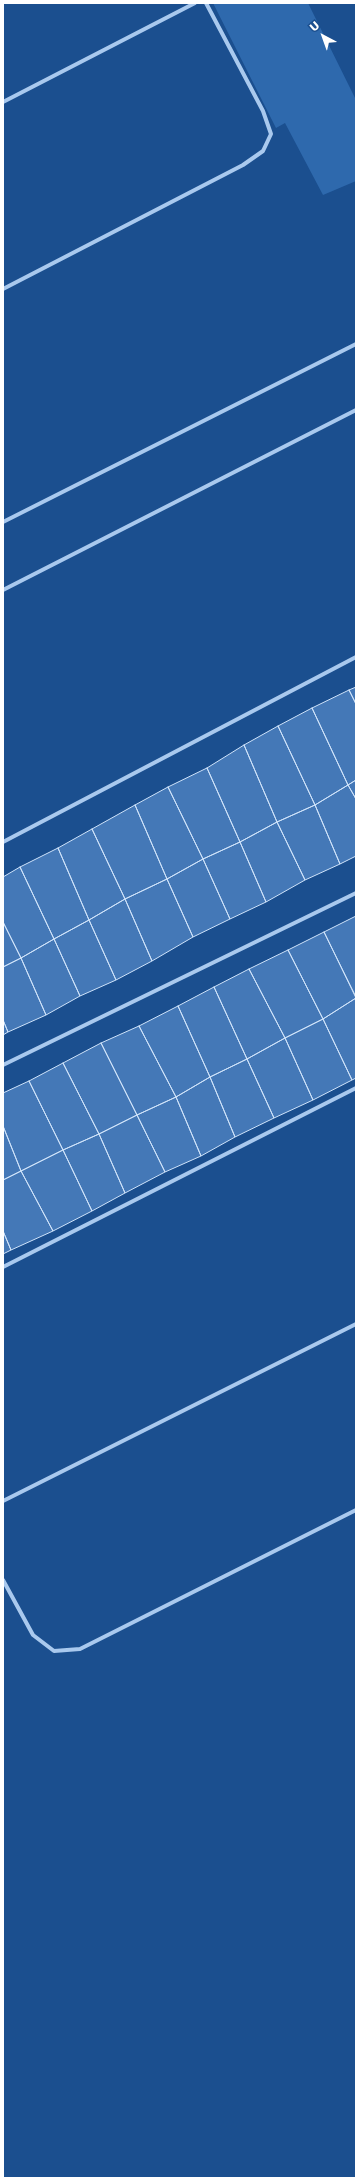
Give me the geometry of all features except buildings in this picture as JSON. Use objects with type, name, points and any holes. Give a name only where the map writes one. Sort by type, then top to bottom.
[{"type":"street","points":[[3,102],[195,3]]},
{"type":"street","points":[[3,289],[243,165],[263,151],[271,134],[263,111],[206,3]]},
{"type":"street","points":[[3,522],[356,344]]},
{"type":"street","points":[[3,590],[356,410]]},
{"type":"street","points":[[3,842],[356,657]]},
{"type":"street","points":[[3,1065],[356,893]]},
{"type":"street","points":[[3,1267],[356,1088]]},
{"type":"street","points":[[3,1501],[356,1324]]},
{"type":"street","points":[[3,1580],[33,1635],[54,1651],[80,1649],[356,1510]]},
{"type":"shaded area","points":[[213,3],[308,3],[356,100],[356,181],[323,195],[285,123],[276,128]]}]
